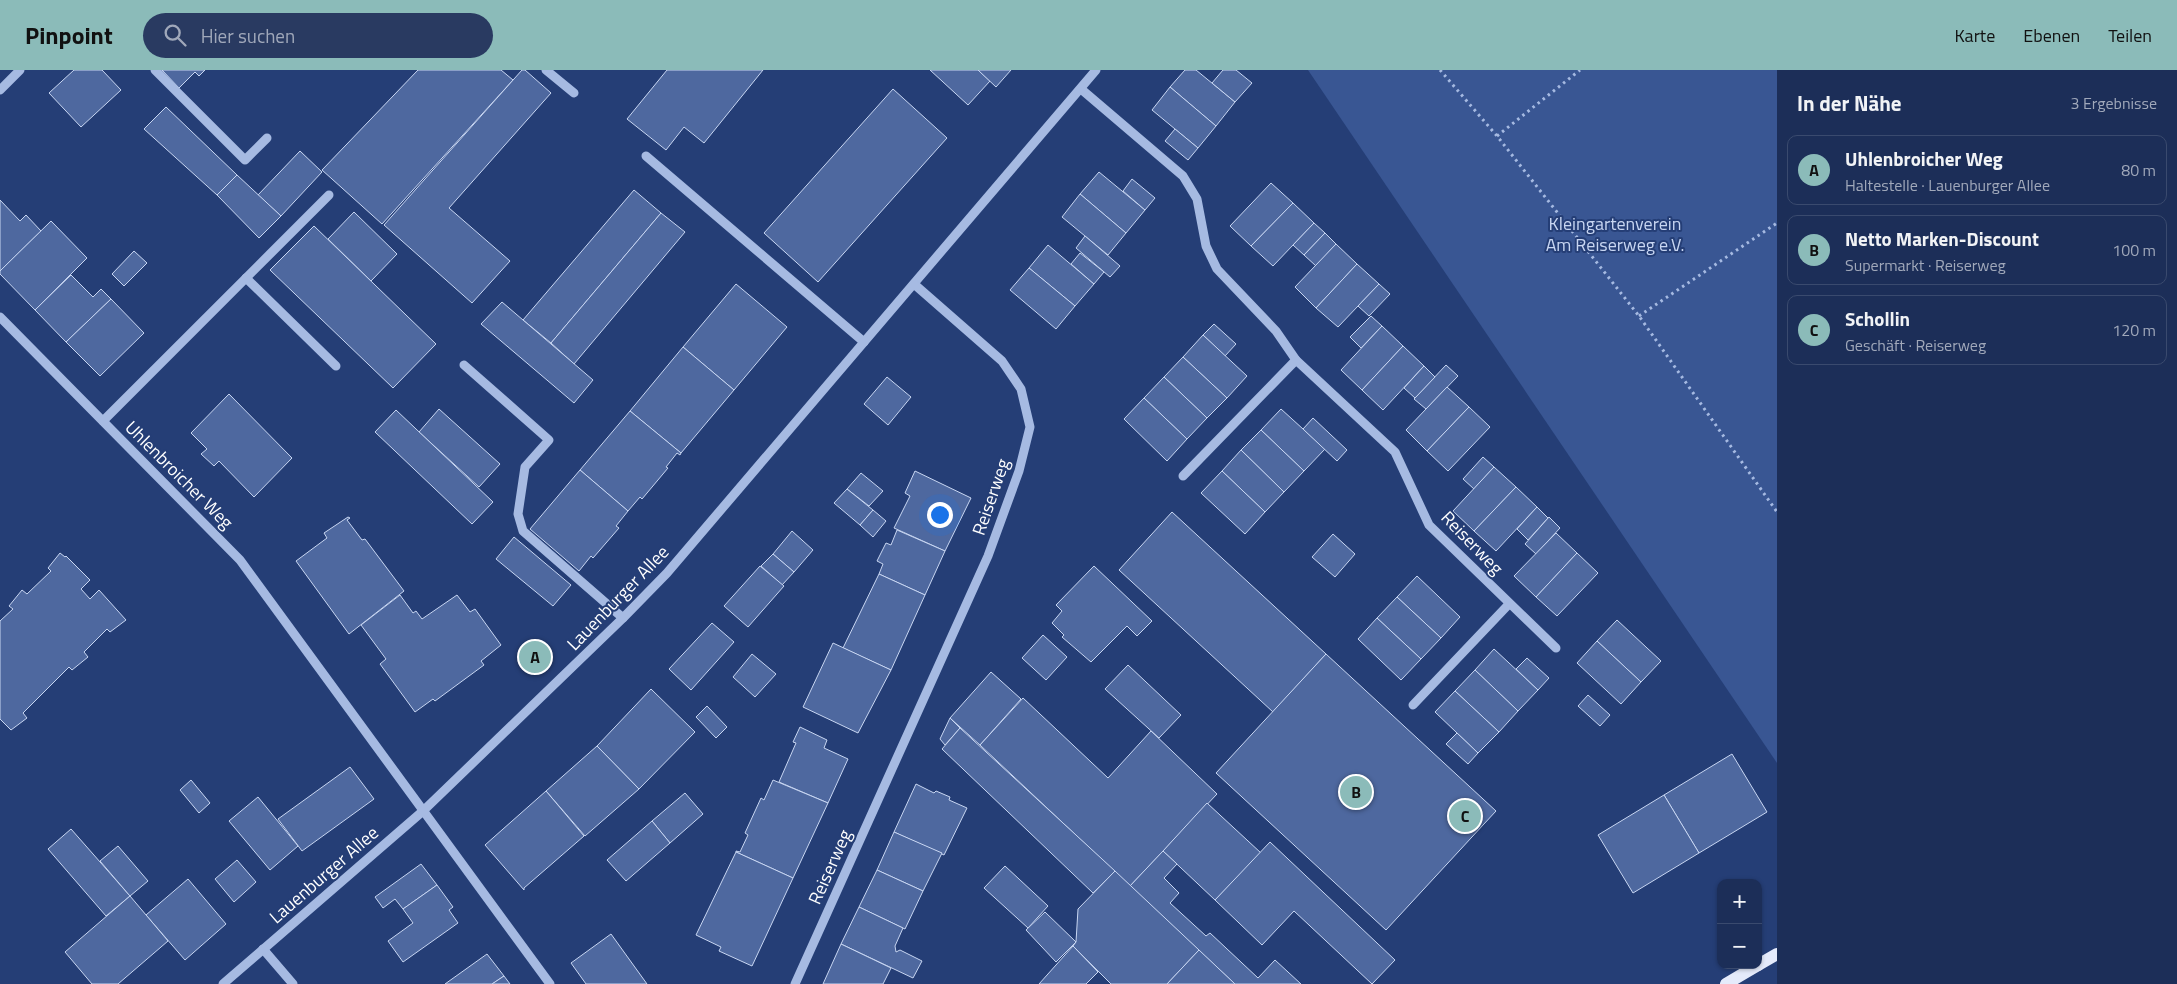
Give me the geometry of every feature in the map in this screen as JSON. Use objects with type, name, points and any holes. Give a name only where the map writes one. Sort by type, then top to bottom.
[{"type":"main road","points":[[1762,963],[1777,954]]},
{"type":"main road","points":[[1726,984],[1751,969]]},
{"type":"street","points":[[0,90],[20,70]]},
{"type":"street","points":[[155,70],[245,160],[267,138]]},
{"type":"street","points":[[546,70],[574,93]]},
{"type":"street","points":[[914,284],[1096,70]]},
{"type":"street","name":"Reiserweg","points":[[1081,89],[1183,176],[1197,199],[1206,246],[1217,269],[1276,331],[1296,360],[1395,452],[1429,525],[1556,648]]},
{"type":"street","points":[[646,156],[864,342]]},
{"type":"street","points":[[103,421],[329,195]]},
{"type":"street","points":[[246,278],[336,366]]},
{"type":"street","name":"Reiserweg","points":[[795,984],[988,556],[1019,471],[1030,427],[1021,389],[1002,361],[914,284]]},
{"type":"street","name":"Lauenburger Allee","points":[[223,984],[423,811],[623,618],[667,573],[914,284]]},
{"type":"street","name":"Uhlenbroicher Weg","points":[[0,317],[240,560],[550,984]]},
{"type":"street","points":[[1183,476],[1296,360]]},
{"type":"street","points":[[464,365],[549,440],[525,467],[518,514],[523,531],[623,618]]},
{"type":"street","points":[[1413,705],[1509,604]]},
{"type":"street","points":[[263,949],[293,984]]},
{"type":"path","points":[[1440,70],[1497,136],[1639,316],[1776,506],[1777,512]]},
{"type":"path","points":[[1497,136],[1580,70]]},
{"type":"path","points":[[1639,316],[1777,223]]},
{"type":"green space","name":"Kleingartenverein Am Reiserweg e.V.","points":[[1308,70],[1777,70],[1777,763]]},
{"type":"building","points":[[74,70],[102,70],[121,90],[81,127],[49,93]]},
{"type":"building","points":[[162,70],[205,70],[199,76],[195,72],[179,88]]},
{"type":"building","points":[[418,70],[501,70],[513,80],[382,224],[322,170]]},
{"type":"building","points":[[522,70],[525,70],[551,93],[449,208],[510,261],[472,303],[384,225]]},
{"type":"building","points":[[667,70],[763,70],[704,143],[684,127],[666,150],[627,119]]},
{"type":"building","points":[[930,70],[978,70],[990,81],[968,105]]},
{"type":"building","points":[[978,70],[1011,70],[996,87]]},
{"type":"building","points":[[1185,70],[1196,70],[1235,102],[1216,126],[1170,87]]},
{"type":"building","points":[[1223,70],[1236,70],[1252,83],[1235,102],[1212,83]]},
{"type":"building","points":[[1170,87],[1216,126],[1198,148],[1152,110]]},
{"type":"building","points":[[893,89],[947,138],[818,282],[764,233]]},
{"type":"building","points":[[166,107],[237,175],[217,195],[144,129]]},
{"type":"building","points":[[1175,129],[1198,148],[1188,160],[1165,141]]},
{"type":"building","points":[[300,151],[322,172],[281,216],[258,195]]},
{"type":"building","points":[[1099,172],[1145,210],[1126,233],[1080,194]]},
{"type":"building","points":[[237,175],[281,216],[259,238],[217,195]]},
{"type":"building","points":[[1132,179],[1155,198],[1145,210],[1123,191]]},
{"type":"building","points":[[1271,183],[1293,203],[1251,246],[1230,226]]},
{"type":"building","points":[[634,190],[661,213],[551,343],[523,320]]},
{"type":"building","points":[[1080,194],[1126,233],[1108,255],[1062,217]]},
{"type":"building","points":[[0,200],[20,221],[26,215],[41,231],[0,271]]},
{"type":"building","points":[[1293,203],[1314,223],[1273,266],[1251,246]]},
{"type":"building","points":[[354,212],[397,254],[371,281],[328,239]]},
{"type":"building","points":[[661,213],[685,232],[574,364],[551,343]]},
{"type":"building","points":[[51,221],[87,258],[35,310],[0,274],[0,271]]},
{"type":"building","points":[[1314,223],[1325,233],[1304,255],[1293,245]]},
{"type":"building","points":[[314,226],[436,344],[393,388],[270,270]]},
{"type":"building","points":[[1325,233],[1336,244],[1316,266],[1304,255]]},
{"type":"building","points":[[1085,236],[1120,266],[1110,277],[1076,248]]},
{"type":"building","points":[[1336,244],[1357,264],[1316,308],[1295,287]]},
{"type":"building","points":[[1048,245],[1094,284],[1075,306],[1029,268]]},
{"type":"building","points":[[134,251],[147,263],[124,286],[112,274]]},
{"type":"building","points":[[1080,253],[1104,272],[1094,284],[1071,264]]},
{"type":"building","points":[[1357,264],[1379,284],[1338,327],[1316,308]]},
{"type":"building","points":[[1029,268],[1075,306],[1056,329],[1010,290]]},
{"type":"building","points":[[71,275],[93,297],[101,289],[111,299],[66,342],[35,310]]},
{"type":"building","points":[[736,284],[787,327],[734,390],[683,347]]},
{"type":"building","points":[[1379,284],[1390,294],[1369,316],[1358,306]]},
{"type":"building","points":[[111,299],[144,333],[100,376],[66,342]]},
{"type":"building","points":[[502,302],[593,380],[574,403],[481,324]]},
{"type":"building","points":[[1371,316],[1382,326],[1361,348],[1350,337]]},
{"type":"building","points":[[1214,324],[1236,344],[1225,356],[1203,335]]},
{"type":"building","points":[[1382,326],[1403,346],[1362,390],[1341,370]]},
{"type":"building","points":[[1203,335],[1247,376],[1227,398],[1183,357]]},
{"type":"building","points":[[1403,346],[1424,366],[1383,410],[1362,390]]},
{"type":"building","points":[[683,347],[734,390],[681,453],[630,411]]},
{"type":"building","points":[[1183,357],[1227,398],[1207,418],[1164,377]]},
{"type":"building","points":[[1446,365],[1458,376],[1426,409],[1414,399]]},
{"type":"building","points":[[1424,366],[1435,377],[1415,398],[1404,388]]},
{"type":"building","points":[[887,377],[911,397],[888,425],[864,404]]},
{"type":"building","points":[[1164,377],[1207,418],[1187,439],[1144,398]]},
{"type":"building","points":[[1447,387],[1469,407],[1427,451],[1406,430]]},
{"type":"building","points":[[229,394],[292,458],[254,497],[219,461],[214,466],[201,454],[207,449],[191,433]]},
{"type":"building","points":[[1144,398],[1187,439],[1167,461],[1124,419]]},
{"type":"building","points":[[1469,407],[1490,427],[1448,471],[1427,451]]},
{"type":"building","points":[[439,409],[500,464],[479,487],[419,432]]},
{"type":"building","points":[[1281,409],[1325,449],[1304,471],[1261,430]]},
{"type":"building","points":[[396,410],[493,502],[472,524],[375,432]]},
{"type":"building","points":[[630,411],[681,453],[680,455],[677,453],[666,467],[668,468],[642,499],[640,497],[628,511],[580,470]]},
{"type":"building","points":[[1313,418],[1347,450],[1337,461],[1303,429]]},
{"type":"building","points":[[1261,430],[1304,471],[1284,492],[1241,450]]},
{"type":"building","points":[[1241,450],[1284,492],[1265,512],[1222,471]]},
{"type":"building","points":[[1483,457],[1494,467],[1474,489],[1463,479]]},
{"type":"building","points":[[1494,467],[1516,487],[1474,531],[1453,511]]},
{"type":"building","points":[[580,470],[628,511],[616,526],[619,528],[579,571],[530,529]]},
{"type":"building","points":[[915,471],[971,498],[945,551],[894,528],[910,496],[905,493]]},
{"type":"building","points":[[1222,471],[1265,512],[1245,534],[1201,493]]},
{"type":"building","points":[[861,473],[883,491],[869,506],[847,489]]},
{"type":"building","points":[[1516,487],[1537,507],[1496,551],[1474,531]]},
{"type":"building","points":[[847,489],[873,510],[860,525],[834,503]]},
{"type":"building","points":[[1537,507],[1548,518],[1528,540],[1517,529]]},
{"type":"building","points":[[873,510],[886,521],[873,537],[860,525]]},
{"type":"building","points":[[1172,512],[1326,654],[1273,712],[1119,570]]},
{"type":"building","points":[[348,517],[350,518],[347,520],[362,540],[365,539],[404,591],[349,634],[296,561],[327,538],[324,533]]},
{"type":"building","points":[[1549,517],[1560,528],[1536,554],[1525,544]]},
{"type":"building","points":[[897,530],[945,551],[925,595],[879,574],[883,564],[877,561],[886,543],[891,545]]},
{"type":"building","points":[[792,531],[813,550],[794,572],[773,554]]},
{"type":"building","points":[[1556,533],[1577,553],[1536,597],[1514,576]]},
{"type":"building","points":[[1333,534],[1355,554],[1335,577],[1312,557]]},
{"type":"building","points":[[514,537],[571,585],[553,606],[496,559]]},
{"type":"building","points":[[60,553],[66,556],[90,580],[81,589],[90,599],[99,590],[126,620],[110,632],[107,629],[84,652],[88,657],[72,670],[69,667],[23,713],[27,718],[11,730],[0,719],[0,621],[13,609],[9,606],[22,590],[27,594],[51,571],[48,568]]},
{"type":"building","points":[[1577,553],[1598,573],[1557,616],[1536,597]]},
{"type":"building","points":[[773,554],[794,572],[782,585],[761,566]]},
{"type":"building","points":[[760,566],[784,586],[748,627],[724,606]]},
{"type":"building","points":[[1094,566],[1152,621],[1137,636],[1127,626],[1091,662],[1062,637],[1064,635],[1052,623],[1062,611],[1056,605]]},
{"type":"building","points":[[879,574],[925,595],[891,670],[843,648]]},
{"type":"building","points":[[1417,576],[1460,617],[1441,638],[1397,597]]},
{"type":"building","points":[[400,595],[413,613],[416,611],[422,619],[457,595],[470,612],[475,609],[501,645],[481,661],[484,665],[435,701],[433,699],[415,712],[380,664],[386,659],[361,625]]},
{"type":"building","points":[[1397,597],[1441,638],[1421,659],[1377,618]]},
{"type":"building","points":[[1377,618],[1421,659],[1401,680],[1358,639]]},
{"type":"building","points":[[1617,620],[1661,661],[1641,682],[1597,641]]},
{"type":"building","points":[[712,623],[734,642],[691,690],[669,669]]},
{"type":"building","points":[[1043,635],[1067,657],[1046,680],[1022,658]]},
{"type":"building","points":[[1597,641],[1641,682],[1621,704],[1577,663]]},
{"type":"building","points":[[833,643],[891,670],[858,733],[803,707]]},
{"type":"building","points":[[1494,649],[1538,690],[1518,711],[1475,670]]},
{"type":"building","points":[[752,654],[776,674],[755,697],[733,677]]},
{"type":"building","points":[[1326,654],[1496,811],[1386,930],[1216,773]]},
{"type":"building","points":[[1527,658],[1549,678],[1538,690],[1516,669]]},
{"type":"building","points":[[1128,665],[1181,715],[1159,738],[1105,689]]},
{"type":"building","points":[[1475,670],[1518,711],[1499,732],[1455,691]]},
{"type":"building","points":[[991,672],[1021,699],[980,745],[950,718]]},
{"type":"building","points":[[651,689],[695,732],[639,789],[597,746]]},
{"type":"building","points":[[1455,691],[1499,732],[1478,753],[1435,712]]},
{"type":"building","points":[[1588,695],[1610,715],[1600,726],[1578,706]]},
{"type":"building","points":[[1023,698],[1108,778],[1151,731],[1217,794],[1130,886],[980,745]]},
{"type":"building","points":[[707,706],[727,727],[716,738],[696,717]]},
{"type":"building","points":[[950,718],[960,728],[945,745],[940,739]]},
{"type":"building","points":[[800,727],[827,740],[824,748],[848,759],[828,803],[779,782],[796,743],[793,742]]},
{"type":"building","points":[[960,728],[1115,871],[1093,893],[942,749]]},
{"type":"building","points":[[1457,733],[1478,753],[1468,764],[1446,744]]},
{"type":"building","points":[[597,746],[639,789],[585,836],[546,791]]},
{"type":"building","points":[[1732,754],[1767,812],[1699,853],[1664,795]]},
{"type":"building","points":[[350,767],[374,799],[302,851],[278,819]]},
{"type":"building","points":[[191,780],[210,803],[199,813],[180,790]]},
{"type":"building","points":[[773,780],[828,803],[793,878],[736,852],[740,852],[748,835],[745,833],[761,798],[764,800]]},
{"type":"building","points":[[916,784],[934,793],[936,791],[950,797],[949,800],[967,808],[944,855],[894,832]]},
{"type":"building","points":[[546,791],[584,836],[524,890],[485,845]]},
{"type":"building","points":[[685,793],[703,814],[670,843],[652,821]]},
{"type":"building","points":[[1664,795],[1699,853],[1633,893],[1598,835]]},
{"type":"building","points":[[258,797],[298,846],[270,870],[229,821]]},
{"type":"building","points":[[1207,803],[1261,853],[1215,900],[1163,851]]},
{"type":"building","points":[[652,821],[670,843],[626,881],[607,860]]},
{"type":"building","points":[[71,829],[130,896],[106,916],[48,849]]},
{"type":"building","points":[[894,832],[942,853],[923,891],[877,870]]},
{"type":"building","points":[[1270,842],[1395,960],[1372,984],[1294,911],[1262,945],[1215,900]]},
{"type":"building","points":[[118,846],[148,881],[130,896],[100,861]]},
{"type":"building","points":[[1163,851],[1177,864],[1164,878],[1179,893],[1170,903],[1206,936],[1210,933],[1258,978],[1275,960],[1301,984],[1235,984],[1130,886]]},
{"type":"building","points":[[736,852],[793,878],[752,966],[719,951],[721,947],[696,935]]},
{"type":"building","points":[[237,860],[256,882],[234,902],[215,879]]},
{"type":"building","points":[[421,864],[437,885],[403,909],[395,899],[383,908],[375,897]]},
{"type":"building","points":[[1005,866],[1048,906],[1028,928],[984,888]]},
{"type":"building","points":[[877,870],[923,891],[905,929],[859,907]]},
{"type":"building","points":[[1115,871],[1199,950],[1167,984],[1111,984],[1073,946],[1076,942],[1078,909]]},
{"type":"building","points":[[188,879],[226,924],[185,960],[146,915]]},
{"type":"building","points":[[437,885],[453,907],[449,910],[458,923],[403,962],[388,941],[413,923],[403,909]]},
{"type":"building","points":[[130,896],[168,941],[118,984],[92,984],[65,952]]},
{"type":"building","points":[[859,907],[903,928],[895,946],[896,952],[900,950],[922,961],[913,978],[841,944]]},
{"type":"building","points":[[1045,912],[1076,942],[1056,962],[1026,930]]},
{"type":"building","points":[[611,934],[647,984],[586,984],[571,963]]},
{"type":"building","points":[[841,944],[891,968],[883,984],[823,984]]},
{"type":"building","points":[[1073,946],[1098,972],[1086,984],[1039,984]]},
{"type":"building","points":[[1199,950],[1235,984],[1167,984]]},
{"type":"building","points":[[487,954],[504,976],[492,984],[445,984]]},
{"type":"building","points":[[504,976],[510,984],[492,984]]},
{"type":"place","name":"Uhlenbroicher Weg","points":[[535,657]]},
{"type":"place","name":"Netto Marken-Discount","points":[[1356,792]]},
{"type":"place","name":"Schollin","points":[[1465,816]]}]
